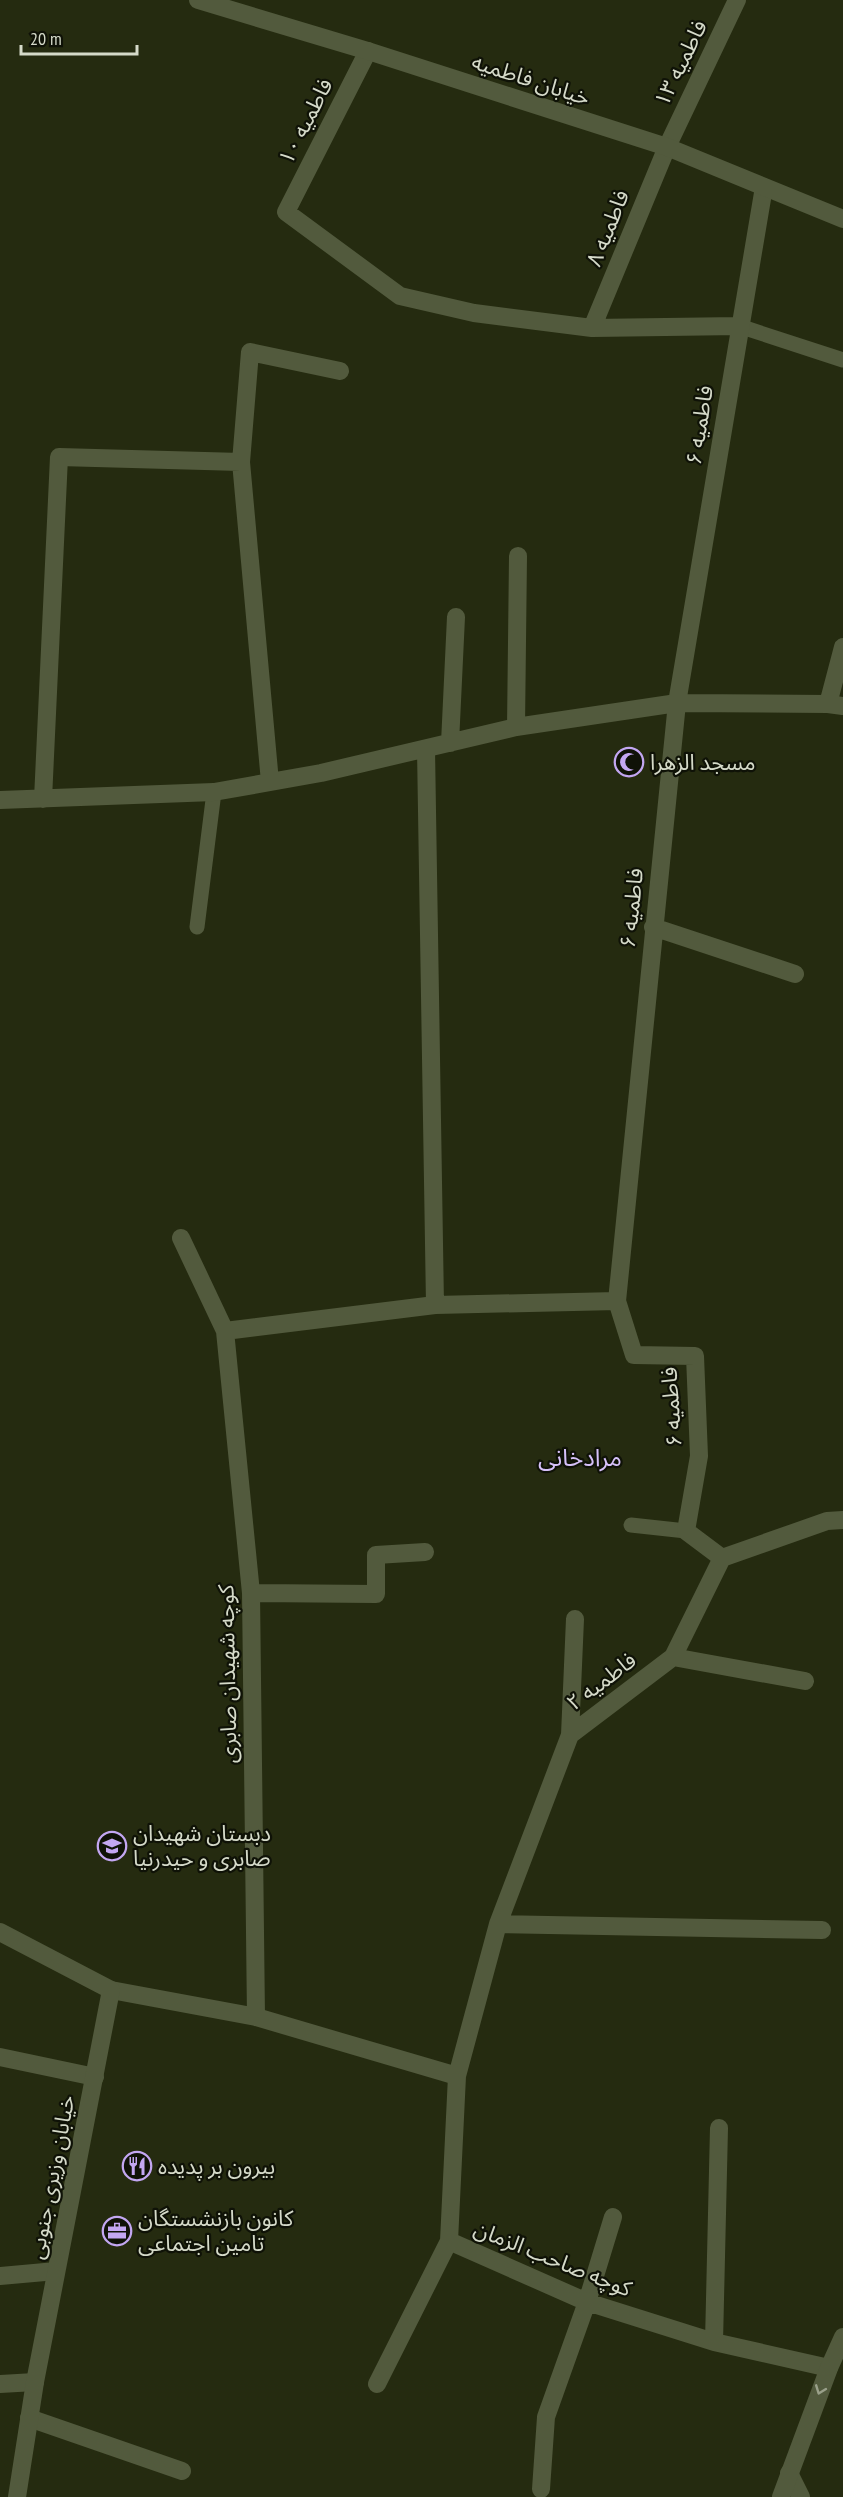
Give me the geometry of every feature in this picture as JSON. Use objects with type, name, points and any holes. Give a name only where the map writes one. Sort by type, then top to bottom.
[{"type":"street","name":"خیابان فاطمیه","points":[[198,0],[368,51],[667,147],[843,219]]},
{"type":"street","name":"فاطمیه ۱۳","points":[[667,147],[737,0]]},
{"type":"street","name":"فاطمیه ۱۰","points":[[368,51],[286,212],[400,296],[474,314],[592,328]]},
{"type":"street","name":"فاطمیه ۸","points":[[592,328],[667,147]]},
{"type":"street","name":"فاطمیه ۶","points":[[686,1531],[699,1456],[695,1356],[634,1355],[617,1302],[677,703],[764,187]]},
{"type":"street","points":[[592,328],[739,326]]},
{"type":"street","points":[[270,782],[241,462],[250,352],[340,371]]},
{"type":"street","points":[[43,799],[58,458],[241,462]]},
{"type":"street","points":[[516,727],[518,556]]},
{"type":"street","points":[[450,743],[456,617]]},
{"type":"street","points":[[0,800],[214,792],[321,773],[516,727],[677,703],[836,705],[843,647]]},
{"type":"street","points":[[426,748],[435,1305]]},
{"type":"street","points":[[653,927],[795,975]]},
{"type":"street","name":"کوچه شهیدان صابری","points":[[181,1239],[225,1331],[251,1593],[256,2017]]},
{"type":"street","points":[[225,1331],[435,1305],[617,1302]]},
{"type":"street","points":[[686,1531],[722,1558],[827,1521],[843,1520]]},
{"type":"street","points":[[251,1593],[376,1594],[376,1555],[425,1552]]},
{"type":"street","name":"فاطمیه ۲","points":[[457,2076],[498,1924],[570,1735],[673,1657],[722,1558]]},
{"type":"street","points":[[570,1735],[575,1620]]},
{"type":"street","points":[[673,1657],[805,1681]]},
{"type":"street","points":[[498,1924],[822,1930]]},
{"type":"street","points":[[0,1932],[111,1990],[256,2017],[457,2076]]},
{"type":"street","name":"خیابان وزیری جنوبی","points":[[17,2497],[35,2382],[111,1990]]},
{"type":"street","points":[[0,2057],[95,2077]]},
{"type":"street","name":"کوچه صاحب الزمان","points":[[457,2076],[449,2241],[587,2302],[714,2342],[829,2368]]},
{"type":"street","points":[[714,2342],[719,2127]]},
{"type":"street","points":[[541,2488],[546,2417],[614,2217]]},
{"type":"street","points":[[377,2384],[449,2241]]},
{"type":"street","points":[[0,2276],[56,2271]]},
{"type":"street","points":[[781,2497],[829,2368],[843,2337]]},
{"type":"street","points":[[0,2384],[35,2382]]},
{"type":"street","points":[[29,2418],[182,2471]]},
{"type":"street","points":[[789,2473],[801,2497]]},
{"type":"lane","points":[[739,326],[843,360]]},
{"type":"lane","points":[[197,927],[214,792]]},
{"type":"lane","points":[[631,1525],[686,1531]]},
{"type":"place","name":"مسجد الزهرا","points":[[629,762]]},
{"type":"place","name":"دبستان شهیدان صابری و حیدرنیا","points":[[112,1846]]},
{"type":"place","name":"بیرون بر پدیده","points":[[137,2166]]},
{"type":"place","name":"کانون بازنشستگان تامین اجتماعی","points":[[117,2231]]},
{"type":"district","name":"مرادخانی","points":[[580,1458]]}]
